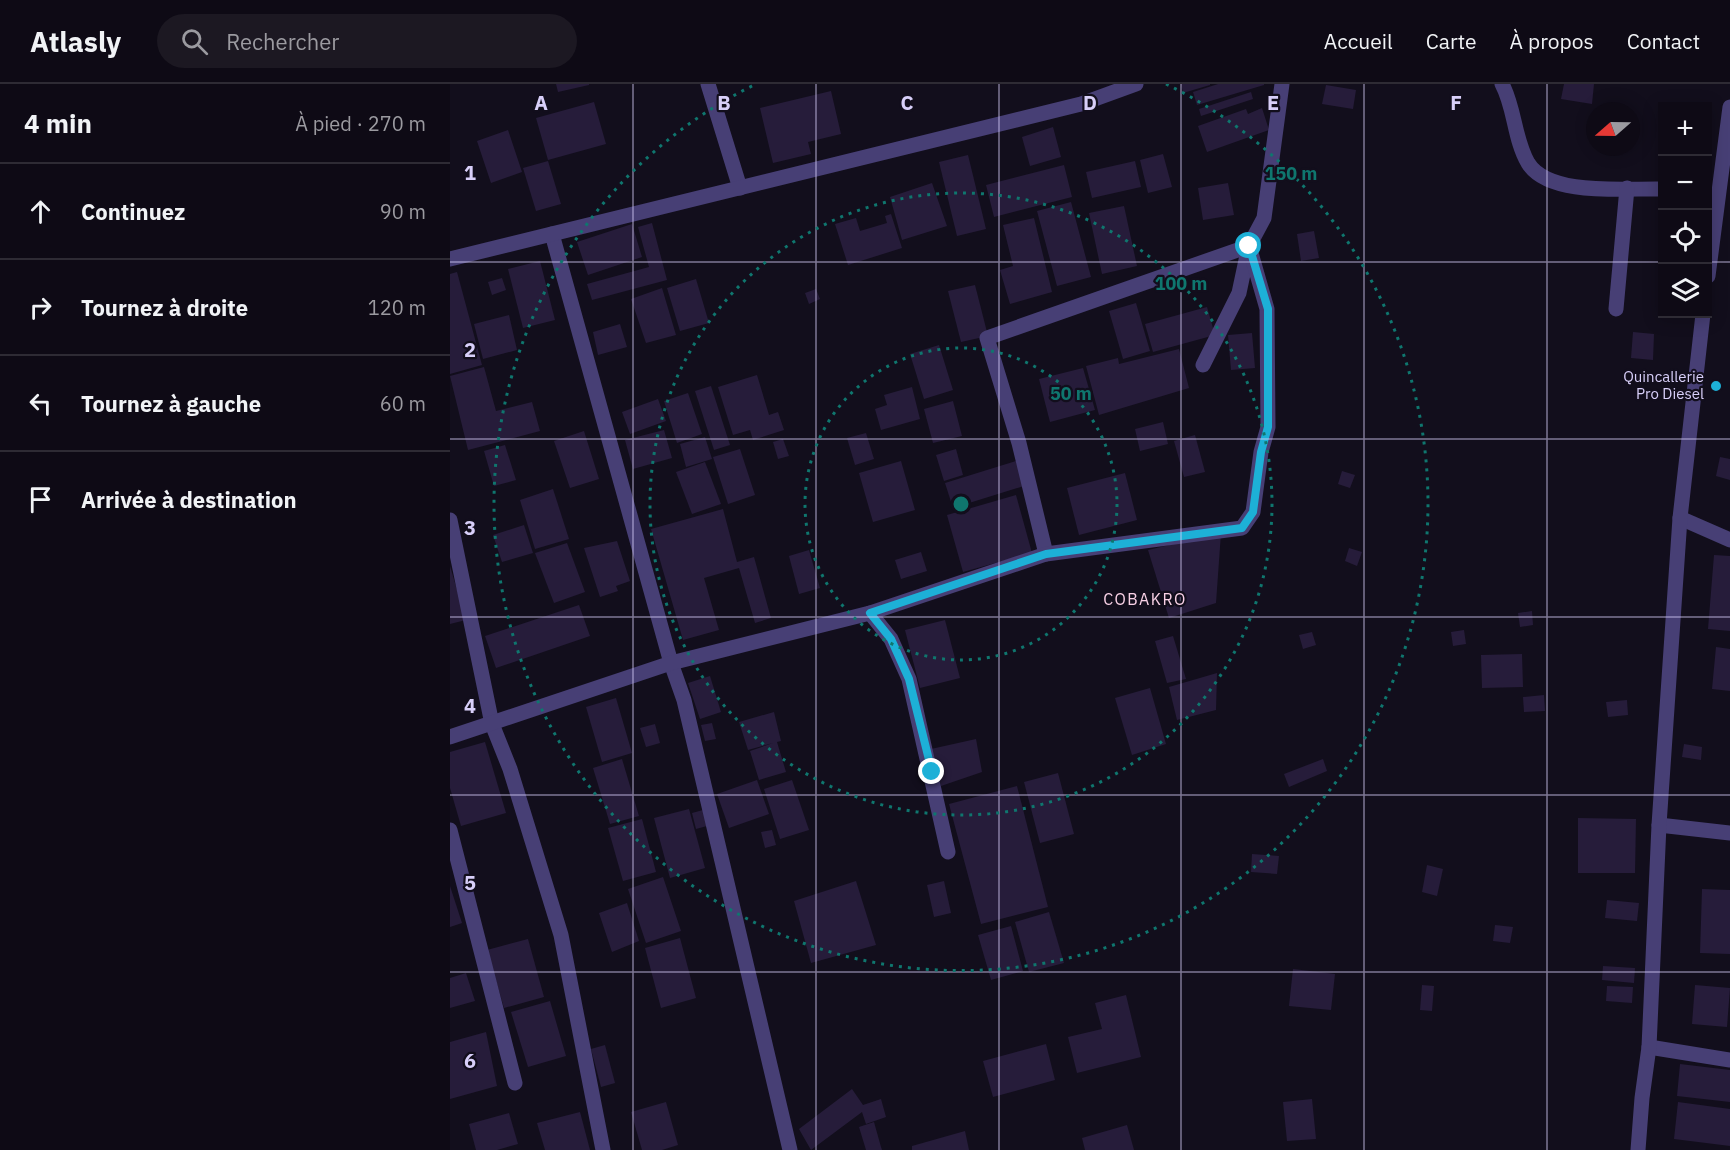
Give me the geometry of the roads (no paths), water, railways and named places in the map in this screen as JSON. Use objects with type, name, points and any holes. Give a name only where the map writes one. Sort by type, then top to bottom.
[{"type":"street","points":[[708,84],[740,188]]},
{"type":"street","points":[[450,259],[1081,104],[1136,84]]},
{"type":"street","points":[[1203,365],[1239,293],[1249,246],[1263,218],[1282,84]]},
{"type":"street","points":[[1502,84],[1528,162],[1538,175],[1557,185],[1658,189]]},
{"type":"street","points":[[1712,191],[1730,107]]},
{"type":"street","points":[[1616,309],[1627,188]]},
{"type":"street","points":[[1708,264],[1711,210]]},
{"type":"street","points":[[552,234],[696,746],[708,813],[790,1150]]},
{"type":"street","points":[[1046,554],[1019,443],[987,338],[1249,246]]},
{"type":"street","points":[[450,737],[671,663],[870,613],[1046,554],[1242,528],[1253,512],[1261,452],[1268,427],[1268,309],[1249,246]]},
{"type":"street","points":[[1638,1150],[1641,1098],[1649,1047],[1659,825],[1680,518],[1703,318]]},
{"type":"street","points":[[1680,518],[1730,540]]},
{"type":"street","points":[[450,520],[492,724],[510,770],[561,935],[603,1150]]},
{"type":"street","points":[[870,613],[891,639],[909,679],[948,852]]},
{"type":"street","points":[[1659,825],[1730,833]]},
{"type":"street","points":[[450,830],[515,1083]]},
{"type":"street","points":[[1649,1047],[1730,1060]]},
{"type":"place","name":"Quincallerie Pro Diesel","points":[[1716,386]]},
{"type":"district","name":"COBAKRO","points":[[1145,599]]}]
